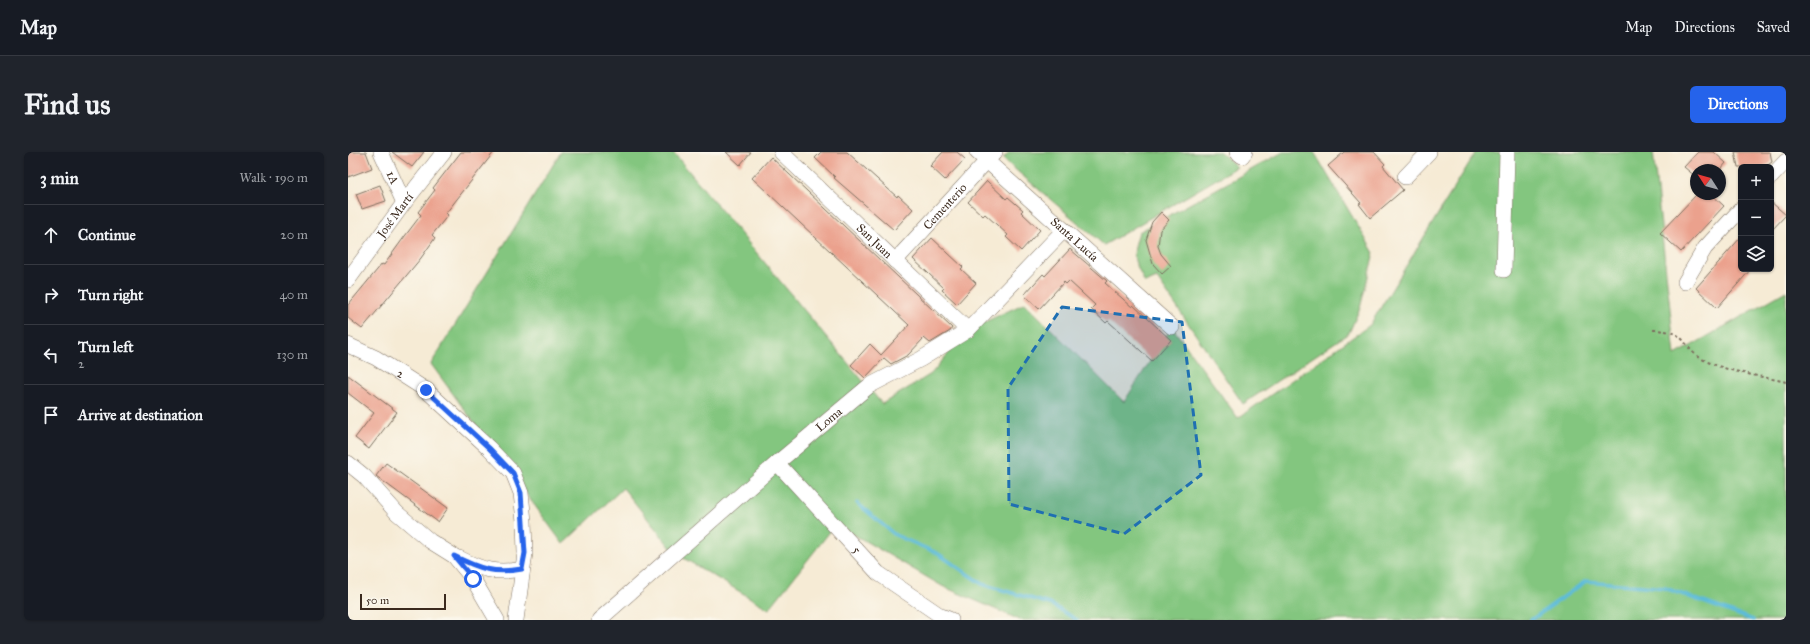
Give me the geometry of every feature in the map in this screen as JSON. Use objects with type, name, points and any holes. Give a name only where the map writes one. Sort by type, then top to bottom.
[{"type":"street","name":"1A","points":[[381,152],[404,203]]},
{"type":"street","name":"José Martí","points":[[348,280],[404,203],[444,152]]},
{"type":"street","name":"San Juan","points":[[781,152],[968,330]]},
{"type":"street","points":[[1405,177],[1429,152]]},
{"type":"street","points":[[1504,270],[1507,152]]},
{"type":"street","name":"Cementerio","points":[[895,261],[986,155]]},
{"type":"street","name":"Santa Lucía","points":[[986,155],[1064,230],[1172,327]]},
{"type":"street","points":[[1774,174],[1786,161]]},
{"type":"street","points":[[1685,282],[1704,248],[1738,212]]},
{"type":"street","name":"Loma","points":[[599,620],[777,463],[869,386],[921,359],[968,330],[1064,230]]},
{"type":"street","name":"2","points":[[348,344],[376,358],[426,390],[489,448],[513,473],[521,493],[525,553],[516,620]]},
{"type":"street","points":[[348,463],[364,476],[396,513],[430,541],[454,556],[488,571],[504,572],[522,569]]},
{"type":"street","name":"5","points":[[777,463],[878,573],[930,615],[951,620]]},
{"type":"street","points":[[454,556],[473,579],[497,620]]},
{"type":"path","points":[[1653,330],[1667,330],[1678,334],[1693,352],[1712,363],[1786,382]]},
{"type":"highlighted area","points":[[1062,307],[1182,322],[1201,475],[1124,534],[1009,504],[1008,388]]},
{"type":"green space","points":[[561,152],[673,152],[882,404],[931,374],[968,330],[1025,303],[1124,402],[1172,327],[1238,418],[1370,325],[1476,152],[1653,152],[1675,355],[1786,291],[1786,620],[1020,620],[942,586],[836,524],[769,609],[675,553],[623,488],[563,544],[431,364]]},
{"type":"green space","points":[[1009,152],[1220,152],[1237,167],[1104,245],[1003,159]]},
{"type":"green space","points":[[1283,152],[1314,152],[1374,253],[1360,308],[1349,333],[1243,404],[1157,278],[1145,283],[1138,269],[1134,258],[1134,253],[1139,232]]},
{"type":"building","points":[[348,152],[366,152],[372,168],[348,177]]},
{"type":"building","points":[[392,152],[424,152],[412,167]]},
{"type":"building","points":[[461,152],[494,152],[446,213],[448,215],[432,235],[435,238],[421,258],[362,329],[348,318],[348,305],[382,264],[384,265],[421,215],[418,212],[435,190],[433,188]]},
{"type":"building","points":[[726,152],[751,152],[740,165]]},
{"type":"building","points":[[821,152],[847,152],[897,197],[898,195],[913,209],[894,230],[834,178],[835,177],[815,158]]},
{"type":"building","points":[[943,152],[957,152],[965,159],[945,180],[930,166]]},
{"type":"building","points":[[1344,152],[1374,152],[1385,164],[1383,166],[1403,190],[1370,218],[1359,204],[1361,203],[1328,166]]},
{"type":"building","points":[[1698,152],[1714,152],[1726,163],[1690,164],[1690,172],[1684,167]]},
{"type":"building","points":[[1735,152],[1770,152],[1772,162],[1769,164],[1738,164],[1738,167]]},
{"type":"building","points":[[771,157],[952,328],[950,331],[930,343],[924,338],[908,355],[891,364],[884,358],[865,378],[851,365],[870,344],[881,355],[909,325],[752,178]]},
{"type":"building","points":[[987,181],[1006,199],[1008,197],[1023,210],[1021,212],[1040,230],[1021,251],[1006,237],[1008,235],[985,214],[983,216],[968,202]]},
{"type":"building","points":[[380,185],[386,201],[362,209],[356,194]]},
{"type":"building","points":[[1691,200],[1718,200],[1724,206],[1681,252],[1660,233]]},
{"type":"building","points":[[1774,205],[1786,215],[1774,228]]},
{"type":"building","points":[[1161,212],[1169,220],[1160,230],[1158,246],[1161,254],[1171,266],[1162,274],[1153,264],[1146,240],[1152,222]]},
{"type":"building","points":[[932,238],[963,267],[961,269],[976,283],[957,304],[942,290],[944,288],[913,259]]},
{"type":"building","points":[[1738,240],[1738,272],[1748,272],[1717,308],[1696,288]]},
{"type":"building","points":[[1070,249],[1107,281],[1105,283],[1132,307],[1133,305],[1171,340],[1152,361],[1108,321],[1106,323],[1091,309],[1095,305],[1069,281],[1066,284],[1064,282],[1039,309],[1024,295],[1043,274],[1045,276]]},
{"type":"building","points":[[348,375],[397,412],[369,449],[355,438],[374,413],[348,393]]},
{"type":"building","points":[[386,463],[448,508],[438,522],[376,476]]},
{"type":"waterway","points":[[857,503],[895,535],[937,553],[982,584],[1050,604],[1077,620]]},
{"type":"waterway","points":[[1531,620],[1586,581],[1665,588],[1753,620]]},
{"type":"route","points":[[426,390],[489,448],[513,473],[521,493],[525,553],[522,569],[504,572],[488,571],[454,556],[473,579]]}]
